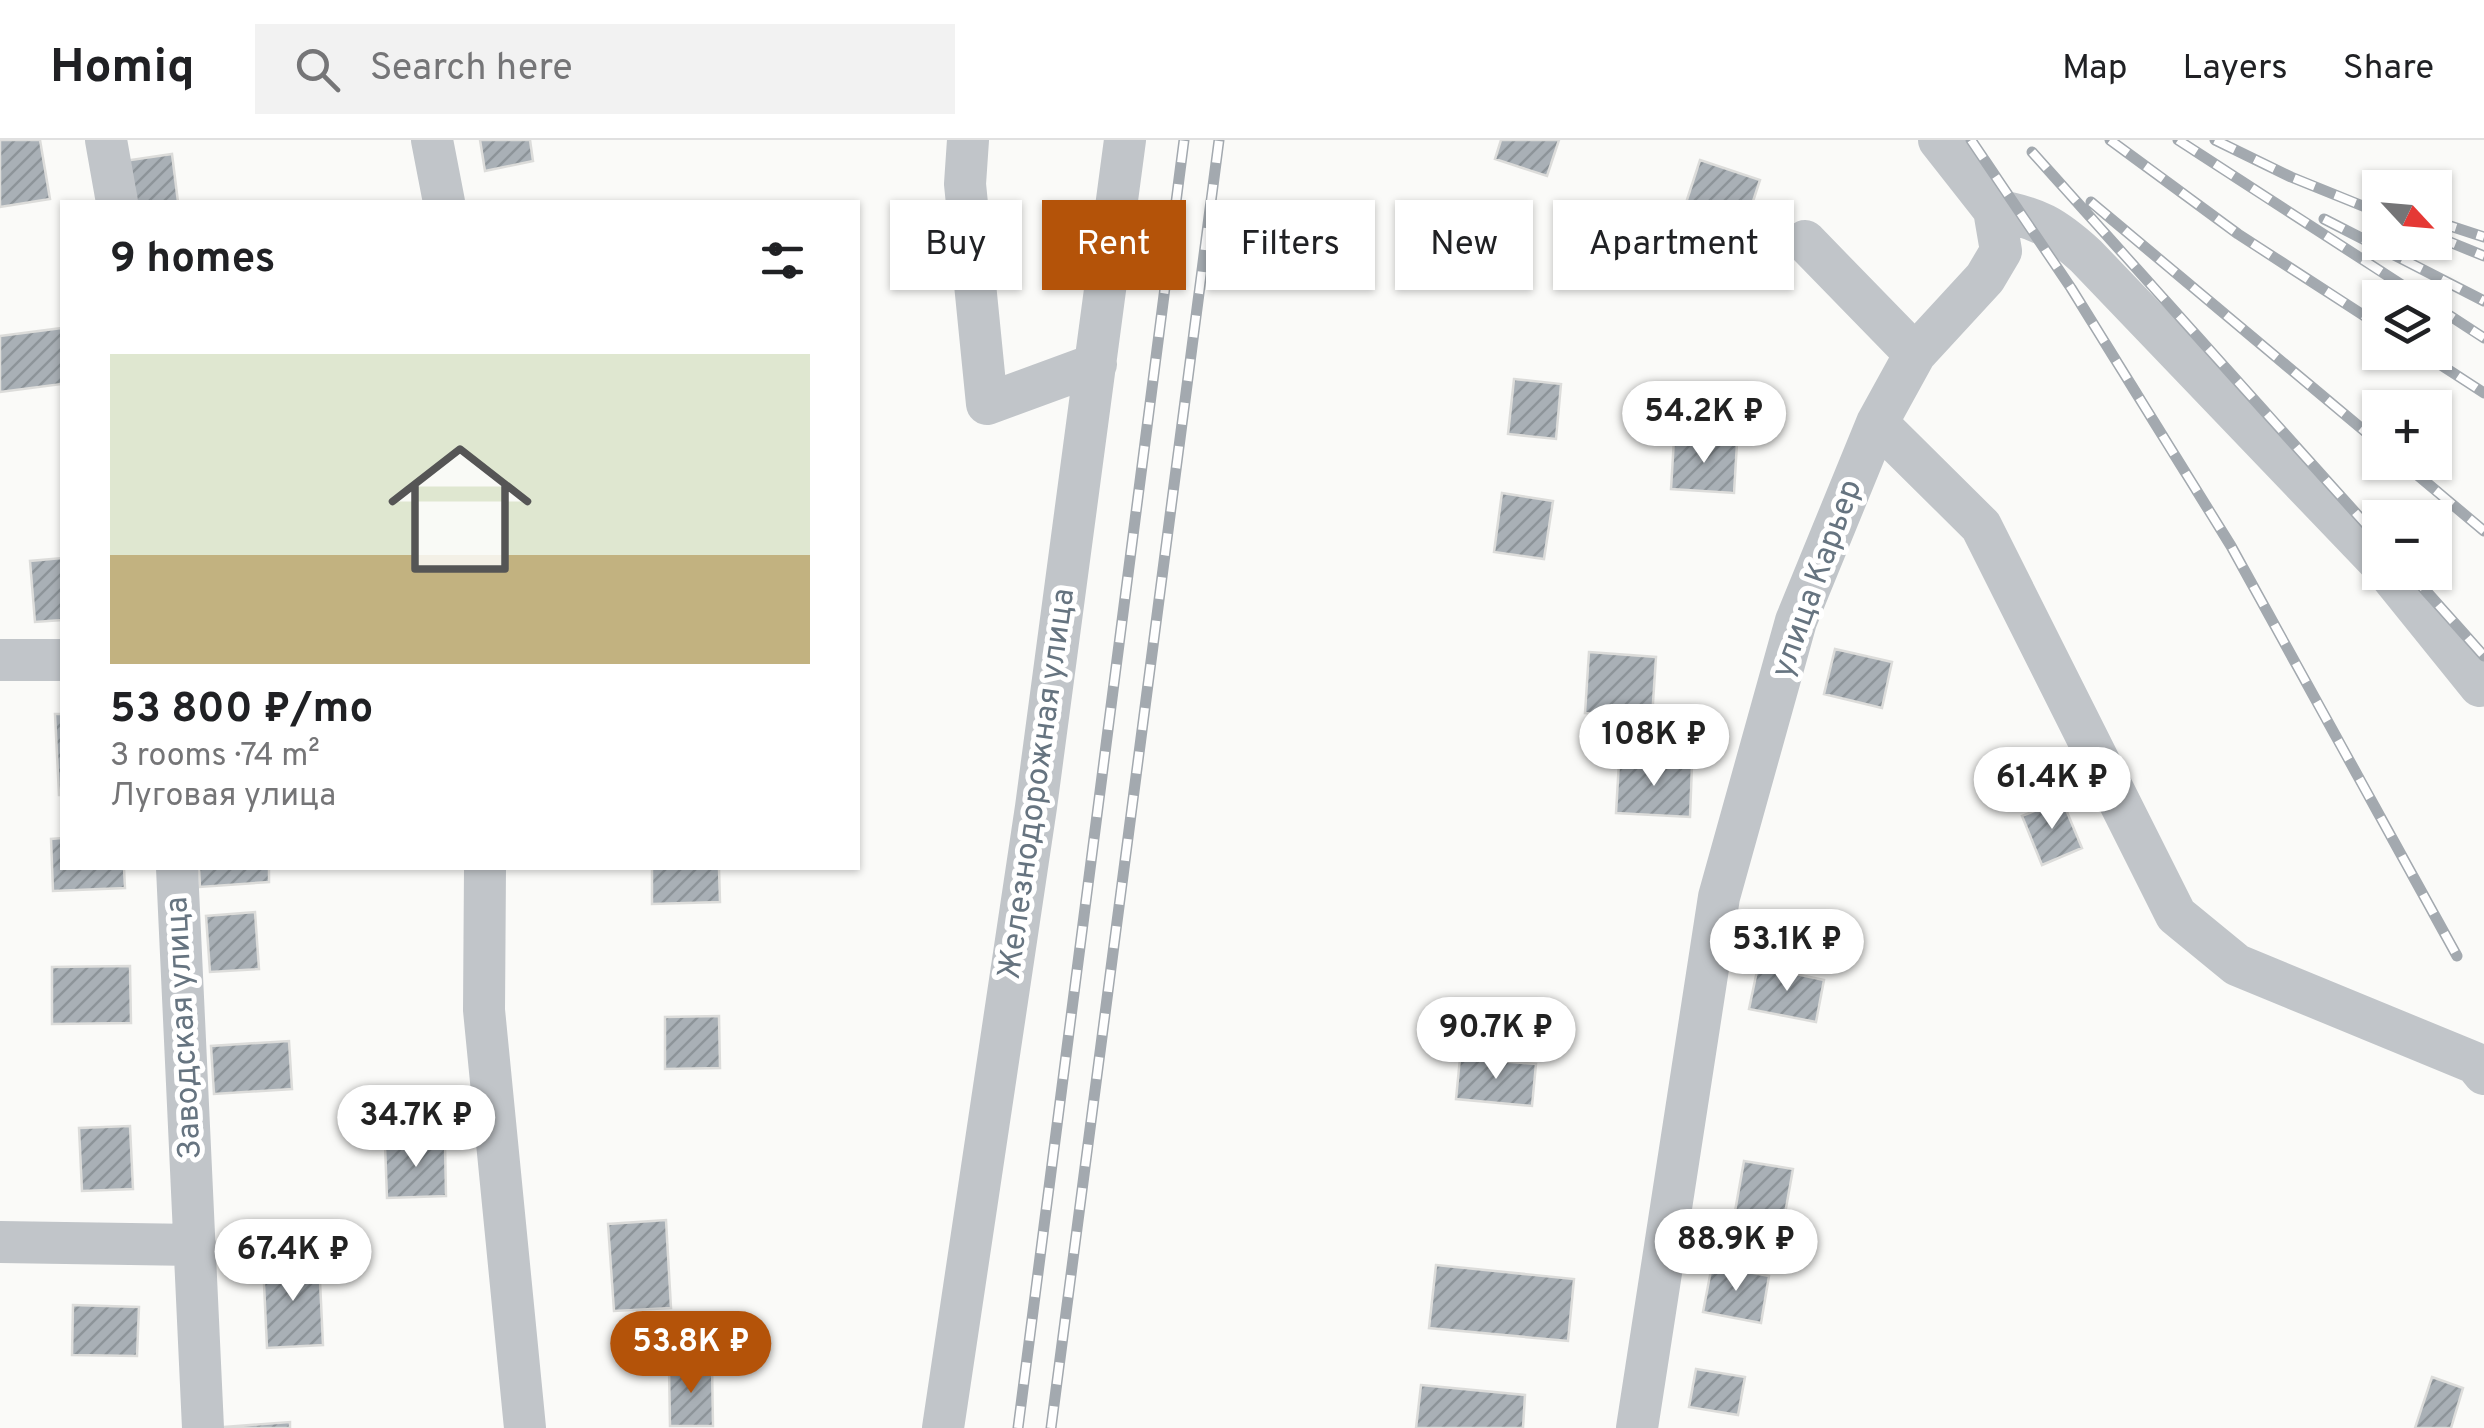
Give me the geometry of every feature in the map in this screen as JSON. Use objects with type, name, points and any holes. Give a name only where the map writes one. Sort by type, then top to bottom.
[{"type":"street","points":[[106,140],[117,200]]},
{"type":"street","points":[[432,140],[444,200]]},
{"type":"street","points":[[968,140],[965,184],[987,404],[1096,364]]},
{"type":"street","name":"Железнодорожная улица","points":[[943,1428],[1033,826],[1125,140]]},
{"type":"street","points":[[1939,140],[1994,210],[2053,226],[2086,256],[2362,544]]},
{"type":"street","name":"улица Карьер","points":[[1637,1428],[1719,897],[1796,621],[1877,423],[1915,354],[1985,278],[2001,251],[1994,210]]},
{"type":"street","points":[[1805,241],[1915,354]]},
{"type":"street","points":[[1877,423],[1981,526],[2176,915],[2237,965],[2475,1062],[2484,1074]]},
{"type":"street","points":[[2403,590],[2480,686]]},
{"type":"street","points":[[0,660],[60,660]]},
{"type":"street","name":"Заводская улица","points":[[177,870],[203,1428]]},
{"type":"street","points":[[485,870],[484,1010],[525,1428]]},
{"type":"street","points":[[0,1242],[195,1246]]},
{"type":"building","points":[[0,140],[40,140],[50,199],[0,207]]},
{"type":"building","points":[[480,140],[530,140],[533,161],[485,171]]},
{"type":"building","points":[[1501,140],[1559,140],[1547,176],[1495,159]]},
{"type":"building","points":[[172,154],[178,200],[130,200],[124,161]]},
{"type":"building","points":[[1700,160],[1760,180],[1753,200],[1687,200]]},
{"type":"building","points":[[60,328],[60,384],[0,392],[0,336]]},
{"type":"building","points":[[1514,379],[1561,384],[1556,439],[1508,434]]},
{"type":"building","points":[[1674,439],[1737,443],[1734,493],[1671,489]]},
{"type":"building","points":[[1502,493],[1553,501],[1544,559],[1494,552]]},
{"type":"building","points":[[60,558],[60,620],[35,622],[30,561]]},
{"type":"building","points":[[1835,649],[1892,662],[1882,708],[1824,694]]},
{"type":"building","points":[[1589,652],[1656,657],[1652,718],[1585,713]]},
{"type":"building","points":[[55,714],[60,714],[59,795]]},
{"type":"building","points":[[1619,762],[1692,765],[1690,817],[1616,813]]},
{"type":"building","points":[[2062,800],[2082,848],[2042,865],[2022,816]]},
{"type":"building","points":[[60,838],[60,870],[124,870],[125,888],[53,891],[51,839]]},
{"type":"building","points":[[199,870],[269,870],[269,882],[200,887]]},
{"type":"building","points":[[652,870],[719,870],[720,902],[652,904]]},
{"type":"building","points":[[255,912],[259,969],[210,972],[206,916]]},
{"type":"building","points":[[130,966],[131,1023],[52,1024],[52,967]]},
{"type":"building","points":[[1758,966],[1824,980],[1816,1022],[1749,1009]]},
{"type":"building","points":[[719,1016],[720,1068],[665,1069],[665,1017]]},
{"type":"building","points":[[289,1041],[292,1089],[214,1094],[211,1046]]},
{"type":"building","points":[[1460,1058],[1536,1064],[1532,1106],[1456,1099]]},
{"type":"building","points":[[130,1126],[133,1189],[82,1191],[79,1128]]},
{"type":"building","points":[[445,1143],[446,1196],[387,1198],[385,1145]]},
{"type":"building","points":[[1744,1161],[1793,1169],[1781,1236],[1732,1228]]},
{"type":"building","points":[[666,1220],[671,1308],[614,1311],[608,1224]]},
{"type":"building","points":[[319,1259],[323,1345],[267,1348],[263,1262]]},
{"type":"building","points":[[1436,1265],[1574,1279],[1568,1341],[1429,1328]]},
{"type":"building","points":[[1712,1265],[1769,1276],[1761,1323],[1703,1312]]},
{"type":"building","points":[[73,1305],[139,1307],[137,1356],[72,1355]]},
{"type":"building","points":[[712,1365],[713,1426],[670,1426],[669,1366]]},
{"type":"building","points":[[1696,1369],[1745,1377],[1738,1415],[1689,1407]]},
{"type":"building","points":[[2432,1377],[2463,1388],[2451,1428],[2415,1428]]},
{"type":"building","points":[[1421,1385],[1525,1395],[1523,1428],[1416,1428]]},
{"type":"building","points":[[290,1422],[290,1428],[225,1428],[225,1427]]},
{"type":"railway","points":[[1018,1428],[1184,140]]},
{"type":"railway","points":[[1051,1428],[1219,140]]},
{"type":"railway","points":[[1971,140],[2071,288],[2231,546],[2457,956]]},
{"type":"railway","points":[[2110,140],[2238,234],[2362,314]]},
{"type":"railway","points":[[2178,140],[2394,280]]},
{"type":"railway","points":[[2215,140],[2362,206]]},
{"type":"railway","points":[[2032,152],[2362,520]]},
{"type":"railway","points":[[2091,202],[2362,429]]},
{"type":"railway","points":[[2324,219],[2484,301]]},
{"type":"railway","points":[[2452,227],[2484,237]]},
{"type":"railway","points":[[2452,243],[2484,256]]},
{"type":"railway","points":[[2452,317],[2484,338]]},
{"type":"railway","points":[[2449,370],[2484,393]]},
{"type":"railway","points":[[2423,480],[2484,531]]},
{"type":"railway","points":[[2425,590],[2484,656]]}]
